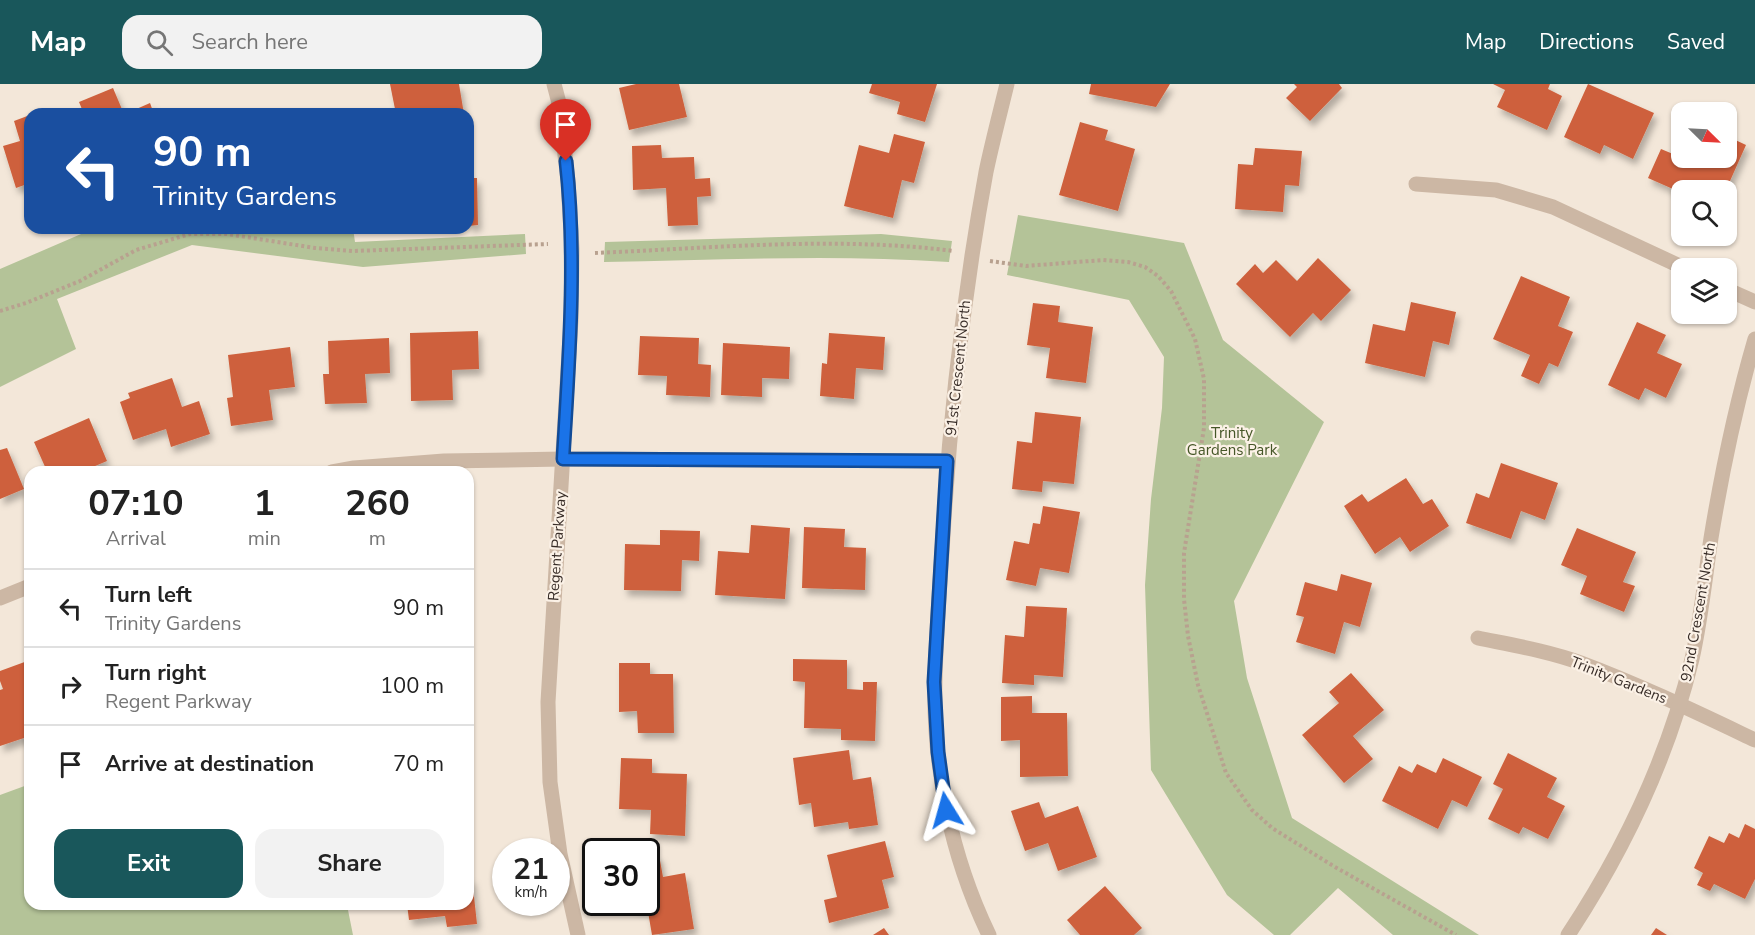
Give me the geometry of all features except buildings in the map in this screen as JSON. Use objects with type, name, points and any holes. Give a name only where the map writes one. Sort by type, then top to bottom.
[{"type":"street","name":"Regent Parkway","points":[[554,84],[559,103],[568,181],[572,249],[571,320],[548,702],[551,792],[560,854],[578,935]]},
{"type":"street","name":"91st Crescent North","points":[[989,935],[963,875],[946,810],[938,752],[934,682],[947,461],[963,316],[987,170],[1007,84]]},
{"type":"street","points":[[1416,184],[1496,190],[1554,207],[1671,262]]},
{"type":"street","points":[[1737,294],[1755,302]]},
{"type":"street","name":"92nd Crescent North","points":[[1568,935],[1598,891],[1632,827],[1660,762],[1679,704],[1692,659],[1730,433],[1755,339]]},
{"type":"street","points":[[380,466],[444,461],[563,459],[947,461]]},
{"type":"street","points":[[0,598],[24,588]]},
{"type":"street","name":"Trinity Gardens","points":[[1478,638],[1542,651],[1580,663],[1679,704],[1755,740]]},
{"type":"path","points":[[0,311],[80,281],[136,250],[190,234],[227,234],[315,248],[353,251],[548,244]]},
{"type":"path","points":[[595,253],[841,243],[902,245],[955,251]]},
{"type":"path","points":[[989,261],[1026,266],[1103,260],[1128,262],[1144,267],[1158,276],[1171,291],[1195,339],[1204,379],[1204,428],[1184,553],[1184,599],[1188,636],[1198,686],[1226,773],[1252,810],[1272,828],[1335,867],[1456,935]]},
{"type":"green space","name":"Trinity Gardens Park","points":[[1018,215],[1184,243],[1223,340],[1324,422],[1234,601],[1247,678],[1292,818],[1479,935],[1393,935],[1338,888],[1290,935],[1274,935],[1227,895],[1151,770],[1145,585],[1151,499],[1162,408],[1164,357],[1129,300],[1007,275]]},
{"type":"green space","points":[[81,234],[354,234],[355,242],[525,234],[526,254],[363,267],[192,245],[57,299],[76,349],[0,387],[0,269]]},
{"type":"green space","points":[[881,234],[952,241],[949,262],[820,258],[604,262],[605,242]]},
{"type":"green space","points":[[24,786],[24,910],[348,910],[353,935],[0,935],[0,795]]},
{"type":"route","points":[[566,161],[572,249],[571,320],[563,459],[947,461],[934,682],[938,752],[946,810]]}]
